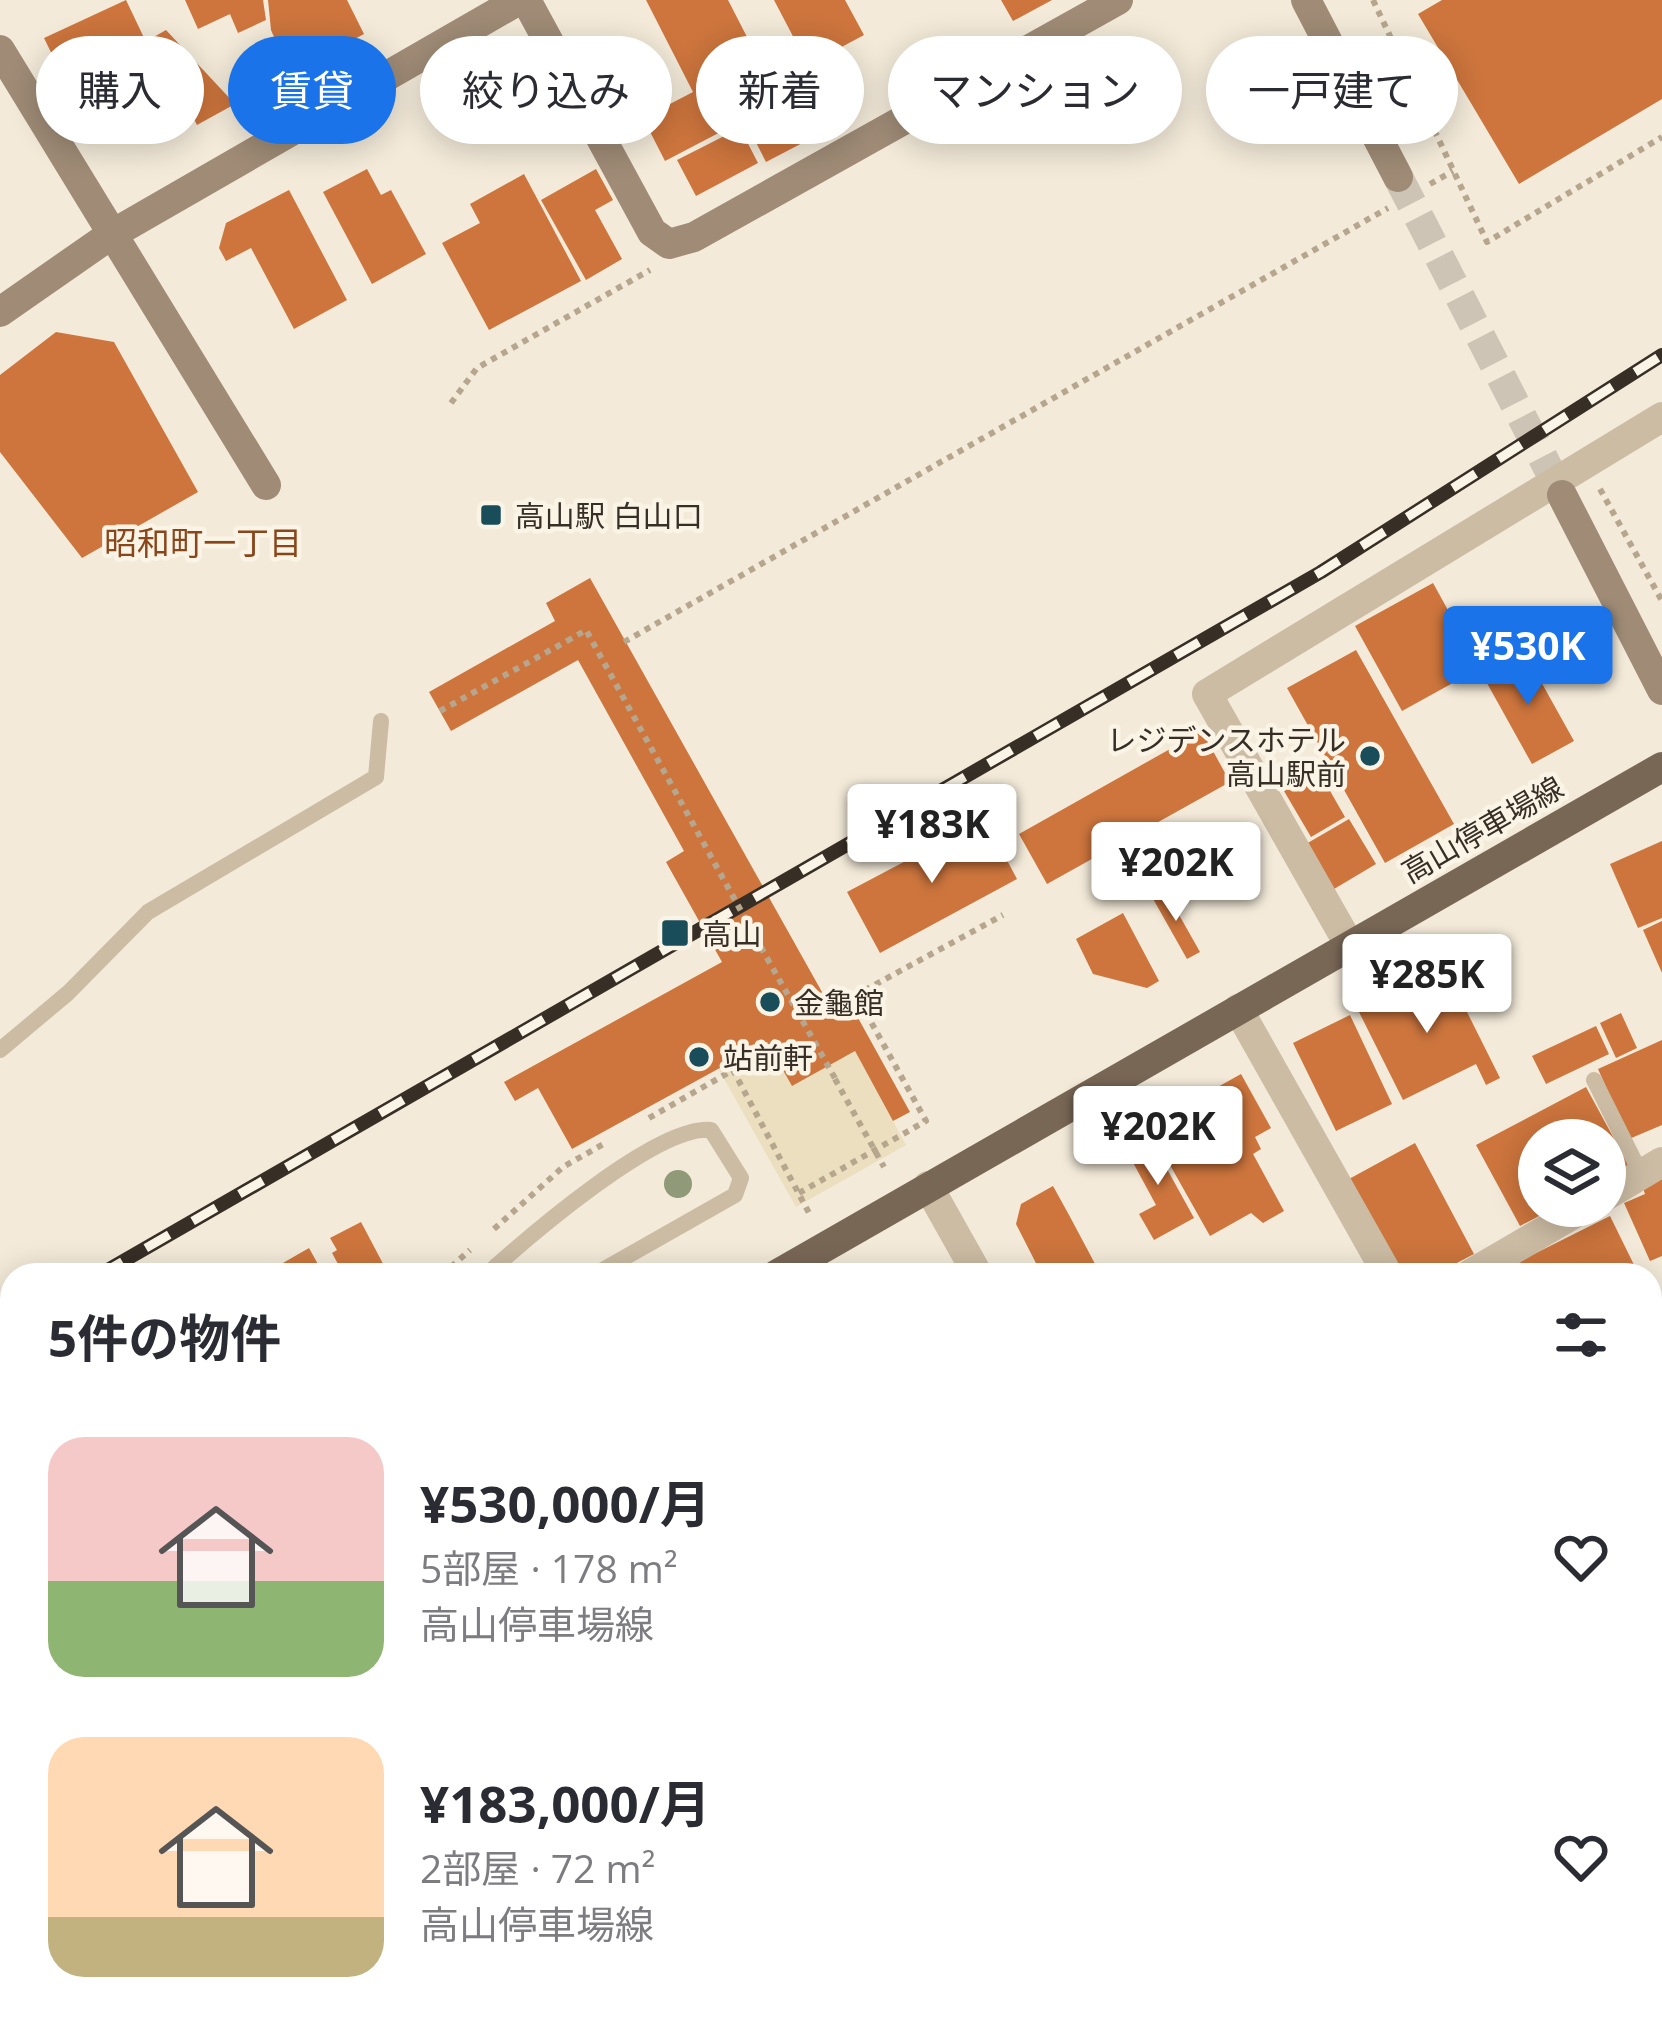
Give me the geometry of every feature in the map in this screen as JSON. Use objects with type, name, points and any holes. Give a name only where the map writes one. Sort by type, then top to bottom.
[{"type":"main road","name":"高山停車場線","points":[[796,1263],[1662,767]]},
{"type":"street","points":[[0,311],[109,236],[522,0],[652,232],[669,244],[694,237],[1118,0]]},
{"type":"street","points":[[1306,0],[1400,192]]},
{"type":"street","points":[[0,50],[109,236],[266,485]]},
{"type":"street","points":[[1350,946],[1207,694],[1662,417]]},
{"type":"street","points":[[1562,496],[1662,690]]},
{"type":"street","points":[[1238,1009],[1381,1263]]},
{"type":"street","points":[[1626,1183],[1652,1168]]},
{"type":"street","points":[[928,1186],[972,1263]]},
{"type":"street","points":[[1490,1263],[1551,1227]]},
{"type":"lane","points":[[0,1050],[68,993],[148,912],[376,777],[382,722]]},
{"type":"lane","points":[[1594,1080],[1652,1168]]},
{"type":"lane","points":[[500,1263],[554,1215],[640,1157],[696,1129],[711,1130],[741,1178],[735,1195],[615,1263]]},
{"type":"path","points":[[1373,0],[1487,242],[1662,137]]},
{"type":"path","points":[[624,642],[1400,192],[1453,170]]},
{"type":"path","points":[[451,403],[477,368],[655,267],[669,244]]},
{"type":"path","points":[[1595,480],[1662,601]]},
{"type":"path","points":[[440,710],[586,630],[884,1167]]},
{"type":"path","points":[[799,1193],[926,1121],[856,994],[1003,915]]},
{"type":"shaded area","points":[[767,1042],[792,1085],[855,1051],[906,1145],[796,1207],[718,1068]]},
{"type":"building","points":[[126,0],[143,36],[48,36]]},
{"type":"building","points":[[185,0],[263,0],[266,20],[238,33],[230,14],[198,29]]},
{"type":"building","points":[[268,0],[347,0],[364,34],[274,36]]},
{"type":"building","points":[[646,0],[728,0],[747,36],[696,36],[698,144],[665,161],[656,144],[672,144],[672,103],[693,92],[672,51],[672,36],[664,36]]},
{"type":"building","points":[[774,0],[845,0],[864,35],[862,36],[793,36]]},
{"type":"building","points":[[1001,0],[1052,0],[1013,21]]},
{"type":"building","points":[[1442,0],[1662,0],[1662,99],[1519,184],[1458,81],[1458,36],[1431,36],[1418,14]]},
{"type":"building","points":[[204,71],[228,96],[228,108],[204,121]]},
{"type":"building","points":[[708,144],[748,144],[758,163],[696,196],[677,160]]},
{"type":"building","points":[[757,144],[800,144],[766,162]]},
{"type":"building","points":[[367,169],[381,195],[391,190],[426,254],[372,284],[323,192]]},
{"type":"building","points":[[596,169],[613,200],[595,210],[622,259],[586,280],[541,200]]},
{"type":"building","points":[[524,174],[581,281],[489,330],[442,243],[480,223],[470,204]]},
{"type":"building","points":[[289,190],[347,300],[294,329],[251,248],[226,261],[219,248],[226,223]]},
{"type":"building","points":[[56,332],[114,342],[198,492],[82,558],[0,452],[0,375]]},
{"type":"building","points":[[590,578],[836,1017],[852,1007],[910,1112],[893,1121],[855,1051],[792,1086],[767,1042],[572,1149],[538,1088],[515,1101],[504,1082],[722,962],[666,862],[684,851],[578,660],[451,731],[429,692],[555,621],[546,603]]},
{"type":"building","points":[[1433,583],[1480,668],[1402,711],[1355,626]]},
{"type":"building","name":"レジデンスホテル 高山駅前","points":[[1356,650],[1454,824],[1385,863],[1287,688]]},
{"type":"building","points":[[1525,653],[1574,741],[1532,764],[1483,676]]},
{"type":"building","points":[[1202,731],[1230,782],[1047,884],[1019,834]]},
{"type":"building","points":[[1318,770],[1345,817],[1311,837],[1284,791]]},
{"type":"building","points":[[985,819],[1017,879],[880,953],[847,892]]},
{"type":"building","points":[[1349,819],[1376,864],[1334,889],[1306,844]]},
{"type":"building","points":[[1662,841],[1662,918],[1638,928],[1610,864]]},
{"type":"building","points":[[1165,890],[1200,952],[1187,959],[1152,897]]},
{"type":"building","points":[[1123,913],[1159,981],[1147,988],[1093,974],[1076,939]]},
{"type":"building","points":[[1662,921],[1662,973],[1643,930]]},
{"type":"building","points":[[1445,968],[1500,1078],[1486,1085],[1476,1064],[1403,1100],[1359,1012]]},
{"type":"building","points":[[1621,1013],[1637,1048],[1616,1058],[1600,1023]]},
{"type":"building","points":[[1350,1015],[1392,1104],[1336,1131],[1293,1043]]},
{"type":"building","points":[[1596,1026],[1609,1054],[1546,1084],[1532,1056]]},
{"type":"building","points":[[1662,1040],[1662,1125],[1629,1139],[1626,1119],[1620,1119],[1598,1069]]},
{"type":"building","points":[[1241,1074],[1271,1128],[1255,1137],[1261,1149],[1253,1154],[1284,1211],[1263,1223],[1251,1213],[1210,1236],[1148,1126]]},
{"type":"building","points":[[1586,1087],[1603,1119],[1525,1119]]},
{"type":"building","points":[[1518,1123],[1518,1222],[1476,1145]]},
{"type":"building","points":[[1146,1131],[1194,1218],[1154,1240],[1139,1214],[1156,1205],[1123,1144]]},
{"type":"building","points":[[1415,1143],[1474,1254],[1457,1263],[1394,1263],[1349,1179]]},
{"type":"building","points":[[1662,1176],[1662,1256],[1650,1261],[1626,1207],[1626,1202],[1645,1194],[1642,1185]]},
{"type":"building","points":[[1053,1186],[1095,1263],[1036,1263],[1016,1224],[1021,1204]]},
{"type":"building","points":[[361,1222],[383,1263],[337,1263],[330,1238]]},
{"type":"building","points":[[1588,1227],[1615,1227],[1633,1263],[1518,1263]]},
{"type":"building","points":[[309,1248],[317,1263],[283,1263]]},
{"type":"tunnel","points":[[1398,177],[1562,495]]},
{"type":"railway","points":[[120,1263],[1321,572],[1662,355]]},
{"type":"place","name":"高山駅 白山口","points":[[491,515]]},
{"type":"place","name":"レジデンスホテル 高山駅前","points":[[1370,756]]},
{"type":"place","name":"高山","points":[[675,933]]},
{"type":"place","name":"金龜館","points":[[770,1002]]},
{"type":"place","name":"站前軒","points":[[699,1057]]},
{"type":"district","name":"昭和町一丁目","points":[[203,542]]}]
